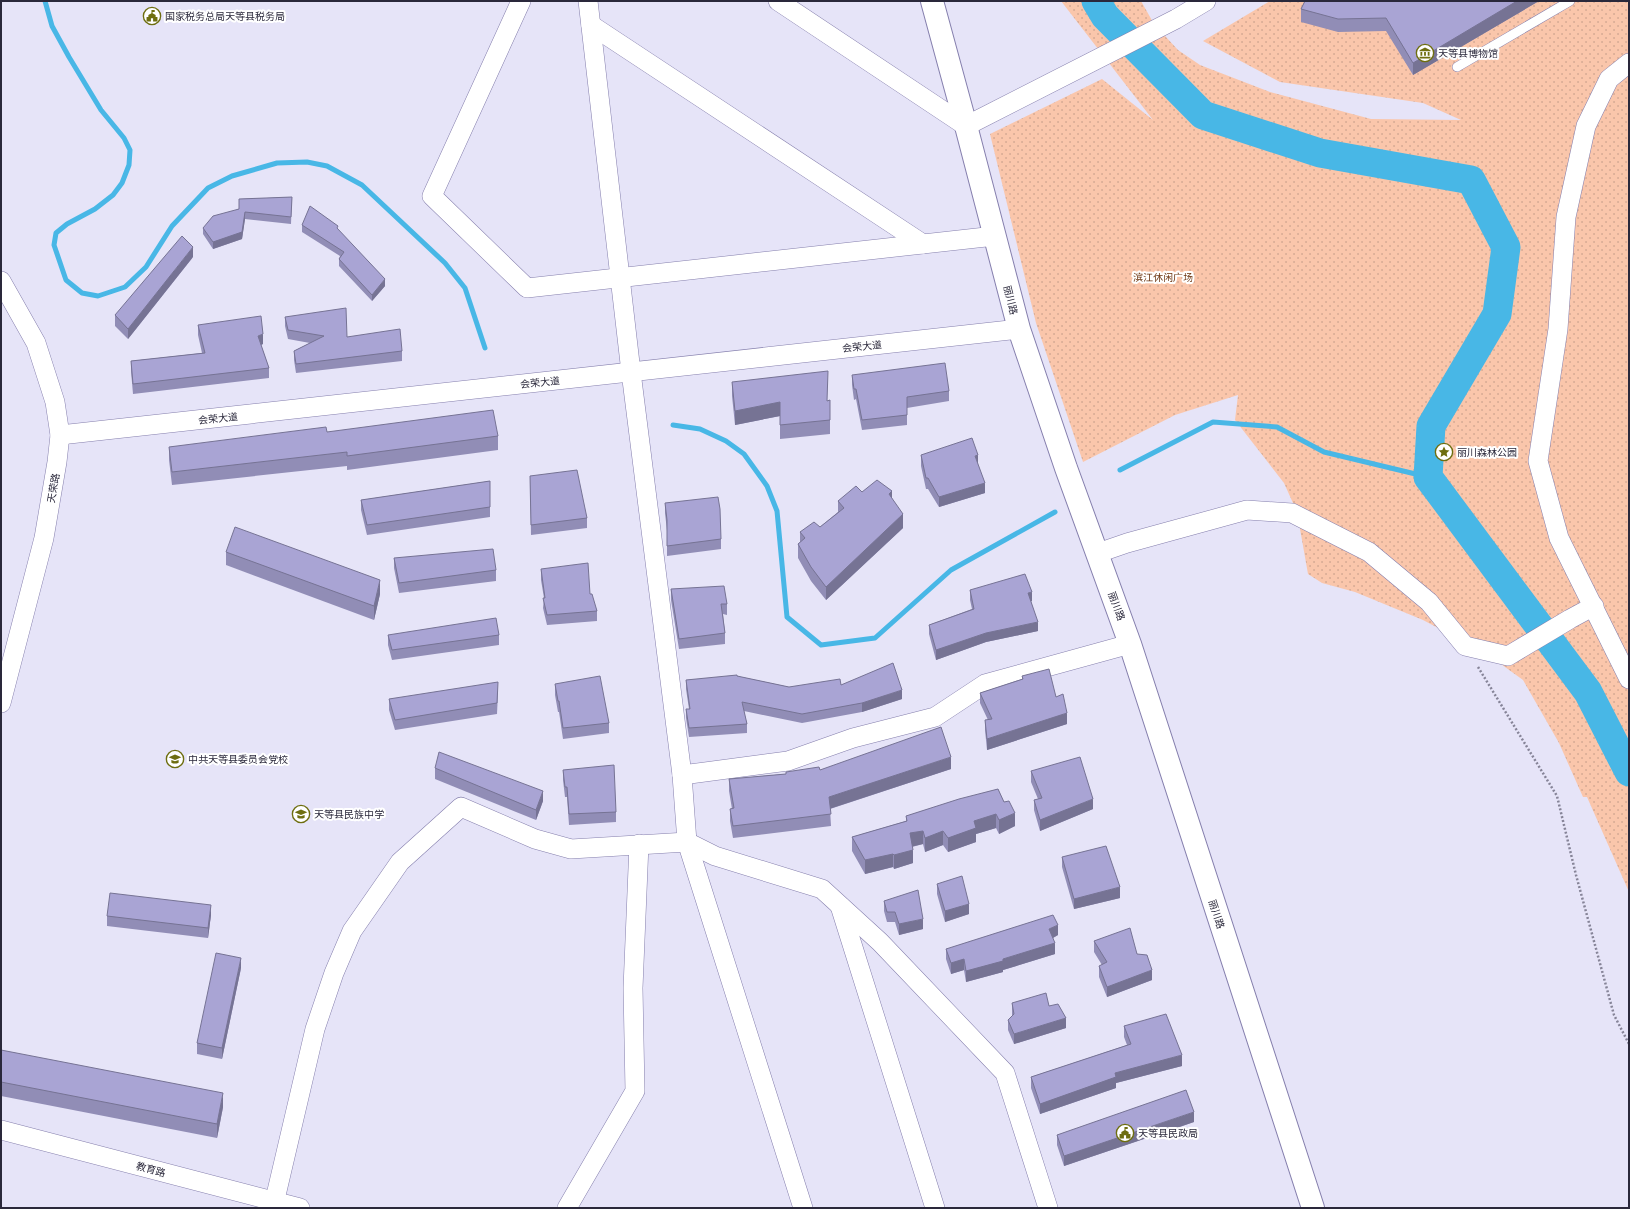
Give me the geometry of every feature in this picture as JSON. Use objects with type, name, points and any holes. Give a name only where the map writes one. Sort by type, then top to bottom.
[{"type":"main road","name":"丽川路","points":[[932,1],[1019,329],[1066,468],[1130,644],[1313,1208]]},
{"type":"street","points":[[521,1],[432,196],[527,288],[995,236]]},
{"type":"street","points":[[588,1],[631,372],[682,775],[687,842],[803,1208]]},
{"type":"street","points":[[778,1],[966,126],[1176,19],[1206,1]]},
{"type":"street","points":[[591,25],[923,244]]},
{"type":"street","points":[[1629,63],[1609,79],[1586,126],[1566,217],[1558,329],[1538,461],[1559,538],[1629,679]]},
{"type":"street","name":"天荣路","points":[[1,281],[36,343],[55,402],[60,435],[44,538],[1,703]]},
{"type":"street","name":"会荣大道","points":[[60,435],[1019,329]]},
{"type":"street","points":[[1098,554],[1127,543],[1247,510],[1292,513],[1368,552],[1429,602],[1465,646],[1508,656],[1594,606]]},
{"type":"street","points":[[682,775],[788,761],[853,738],[935,717],[985,684],[1130,644]]},
{"type":"street","points":[[274,1205],[315,1029],[334,973],[352,932],[400,862],[461,807],[535,839],[571,849],[687,842],[715,856],[822,889],[880,942],[1005,1073],[1048,1208]]},
{"type":"street","points":[[567,1208],[635,1091],[633,988],[639,844]]},
{"type":"street","points":[[840,905],[935,1208]]},
{"type":"street","name":"教育路","points":[[1,1130],[274,1205],[300,1208]]},
{"type":"lane","points":[[1457,67],[1570,1]]},
{"type":"path","points":[[1465,646],[1557,796],[1576,875],[1614,1016],[1629,1044]]},
{"type":"green space","name":"丽川森林公园","points":[[1061,1],[1141,1],[1154,24],[1178,50],[1200,65],[1270,92],[1371,119],[1461,120],[1423,103],[1280,82],[1203,41],[1270,1],[1629,1],[1629,892],[1587,797],[1583,797],[1559,743],[1523,680],[1487,654],[1423,620],[1355,592],[1322,583],[1308,574],[1297,512],[1284,483],[1235,420],[1238,395],[1175,415],[1083,462],[1036,323],[990,134],[1102,79],[1153,120]]},
{"type":"building","name":"天等县博物馆","points":[[1305,1],[1517,1],[1413,63],[1386,18],[1338,19],[1301,9]]},
{"type":"building","points":[[292,197],[291,217],[245,212],[242,232],[213,242],[203,228],[213,216],[239,209],[239,199]]},
{"type":"building","points":[[310,206],[338,226],[337,228],[385,279],[372,295],[339,259],[344,252],[302,225]]},
{"type":"building","points":[[182,236],[193,247],[128,329],[115,315]]},
{"type":"building","points":[[346,308],[347,337],[400,329],[402,351],[296,364],[294,351],[324,336],[288,330],[285,317]]},
{"type":"building","points":[[261,316],[263,334],[258,336],[269,368],[133,384],[131,361],[205,353],[198,325]]},
{"type":"building","points":[[945,363],[949,391],[907,397],[907,415],[862,420],[852,375]]},
{"type":"building","points":[[828,371],[827,401],[830,400],[830,420],[780,425],[780,402],[735,411],[732,382]]},
{"type":"building","points":[[493,410],[498,436],[347,456],[347,452],[172,472],[169,447],[326,427],[327,432]]},
{"type":"building","points":[[972,438],[978,455],[975,456],[985,483],[939,497],[928,478],[926,478],[921,455]]},
{"type":"building","points":[[577,470],[587,518],[531,525],[530,476]]},
{"type":"building","points":[[877,480],[892,491],[889,494],[903,514],[826,587],[811,567],[798,544],[805,538],[800,532],[814,522],[820,527],[844,508],[838,501],[856,486],[862,492]]},
{"type":"building","points":[[490,481],[490,507],[367,525],[361,500]]},
{"type":"building","points":[[718,497],[721,539],[667,546],[667,520],[665,503]]},
{"type":"building","points":[[235,527],[380,580],[374,606],[226,552]]},
{"type":"building","points":[[493,549],[496,570],[399,583],[394,558]]},
{"type":"building","points":[[588,563],[590,594],[592,594],[597,611],[547,615],[543,598],[545,598],[541,569]]},
{"type":"building","points":[[1025,574],[1032,592],[1028,593],[1038,622],[986,633],[936,650],[929,625],[974,609],[970,590]]},
{"type":"building","points":[[724,586],[727,604],[721,604],[725,633],[679,639],[671,589]]},
{"type":"building","points":[[496,618],[499,635],[392,650],[388,635]]},
{"type":"building","points":[[893,663],[902,690],[862,703],[802,714],[742,702],[747,724],[689,728],[686,709],[690,709],[686,680],[737,675],[789,687],[840,679],[841,685]]},
{"type":"building","points":[[1049,669],[1056,697],[1063,694],[1067,713],[987,739],[985,720],[992,719],[980,693],[1023,679],[1022,676]]},
{"type":"building","points":[[600,676],[609,723],[563,728],[555,684]]},
{"type":"building","points":[[498,682],[497,703],[395,720],[389,699]]},
{"type":"building","points":[[941,727],[951,757],[829,797],[831,814],[733,826],[730,809],[734,808],[729,779],[786,774],[786,772],[819,767],[820,770]]},
{"type":"building","points":[[439,752],[543,791],[536,810],[435,768]]},
{"type":"building","points":[[1080,757],[1093,799],[1040,820],[1034,800],[1042,798],[1031,771]]},
{"type":"building","points":[[614,765],[616,812],[569,814],[567,787],[565,787],[563,770]]},
{"type":"building","points":[[998,789],[1004,802],[1009,801],[1015,813],[999,820],[996,814],[974,821],[976,828],[948,838],[943,831],[925,838],[923,831],[910,833],[913,850],[865,860],[852,837],[907,821],[906,816],[959,799]]},
{"type":"building","points":[[1106,846],[1120,887],[1074,899],[1062,857]]},
{"type":"building","points":[[962,876],[969,904],[945,911],[937,884]]},
{"type":"building","points":[[918,890],[923,919],[899,924],[895,912],[887,912],[884,901]]},
{"type":"building","points":[[110,893],[211,905],[208,928],[107,916]]},
{"type":"building","points":[[1053,915],[1058,925],[1049,929],[1055,943],[1003,959],[1003,961],[966,971],[964,959],[951,963],[946,949]]},
{"type":"building","points":[[1130,928],[1137,954],[1147,955],[1152,970],[1107,987],[1099,966],[1107,962],[1094,941]]},
{"type":"building","points":[[216,953],[241,958],[222,1048],[197,1043]]},
{"type":"building","points":[[1046,993],[1049,1006],[1058,1004],[1066,1018],[1014,1034],[1008,1020],[1014,1014],[1012,1003]]},
{"type":"building","points":[[1166,1014],[1182,1055],[1115,1073],[1116,1077],[1040,1104],[1031,1077],[1131,1044],[1124,1026]]},
{"type":"building","points":[[1,1050],[223,1093],[217,1124],[1,1082]]},
{"type":"building","points":[[1186,1090],[1194,1112],[1064,1156],[1057,1135]]},
{"type":"waterway","points":[[45,1],[52,26],[69,57],[101,110],[124,138],[130,150],[129,165],[122,183],[113,195],[95,209],[67,224],[56,233],[54,245],[66,280],[82,293],[98,296],[125,287],[146,267],[172,226],[208,188],[232,176],[277,163],[307,162],[327,166],[362,185],[445,263],[465,288],[485,348]]},
{"type":"waterway","points":[[1096,1],[1105,16],[1203,115],[1320,153],[1471,180],[1506,247],[1497,314],[1431,426],[1428,477],[1588,692],[1629,772]]},
{"type":"waterway","points":[[1120,470],[1213,422],[1277,427],[1324,452],[1428,477]]},
{"type":"waterway","points":[[673,425],[700,429],[726,441],[744,454],[767,486],[777,511],[787,617],[821,645],[875,638],[951,570],[1055,512]]},
{"type":"place","name":"国家税务总局天等县税务局","points":[[152,16]]},
{"type":"place","name":"天等县博物馆","points":[[1425,53]]},
{"type":"place","name":"丽川森林公园","points":[[1444,452]]},
{"type":"place","name":"中共天等县委员会党校","points":[[175,759]]},
{"type":"place","name":"天等县民族中学","points":[[301,814]]},
{"type":"place","name":"天等县民政局","points":[[1125,1133]]},
{"type":"park label","name":"滨江休闲广场","points":[[1163,277]]}]
